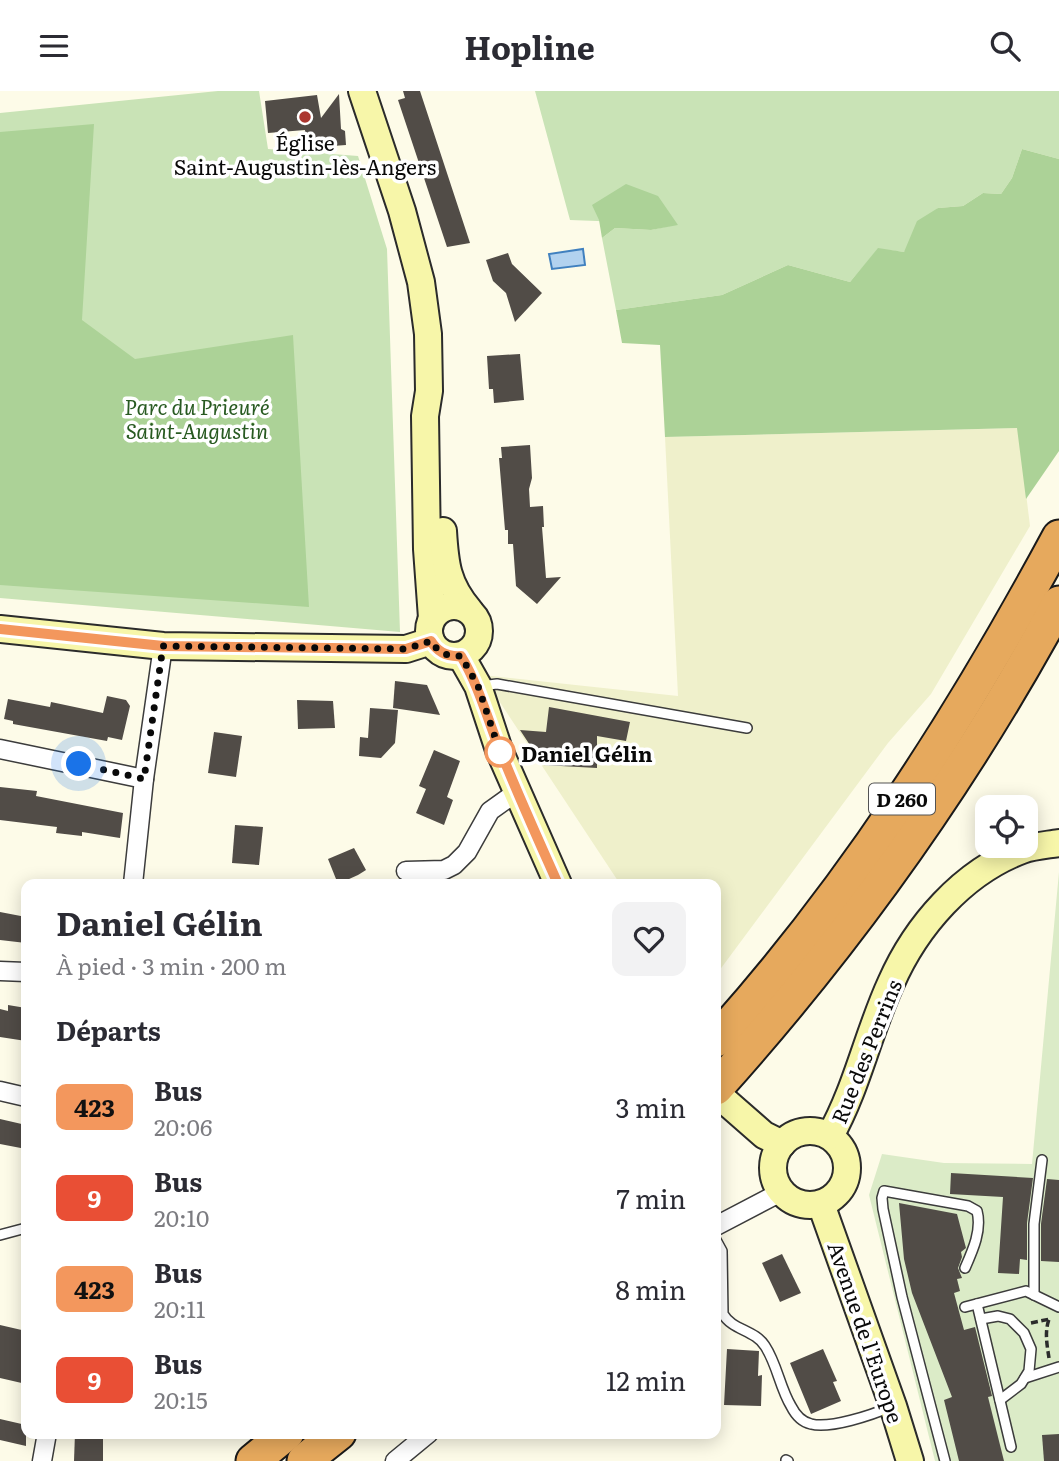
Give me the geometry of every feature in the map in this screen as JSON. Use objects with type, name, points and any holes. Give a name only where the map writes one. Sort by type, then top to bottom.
[{"type":"highway","name":"D 260","points":[[721,1035],[812,927],[896,809],[1001,642],[1059,537]]},
{"type":"highway","name":"D 260","points":[[721,1085],[858,914],[921,828],[1015,681],[1059,603]]},
{"type":"highway","points":[[253,1461],[280,1439]]},
{"type":"highway","points":[[304,1461],[332,1439]]},
{"type":"street","points":[[362,91],[402,211],[421,282],[428,334],[429,391],[425,416],[427,549],[432,630],[442,654],[453,657],[472,650],[480,633],[479,624],[456,595],[448,577],[435,413],[429,391]]},
{"type":"street","points":[[0,629],[163,646],[406,649],[432,630],[441,610],[448,606],[460,606],[469,610]]},
{"type":"street","points":[[134,879],[144,779],[163,646]]},
{"type":"street","points":[[461,656],[478,686],[496,741],[556,879]]},
{"type":"street","points":[[0,749],[144,779]]},
{"type":"street","points":[[406,871],[444,870],[454,865],[467,852],[490,811],[518,791]]},
{"type":"street","name":"Rue des Perrins","points":[[830,1136],[845,1109],[891,982],[917,936],[945,902],[975,874],[1023,849],[1059,843]]},
{"type":"street","points":[[0,971],[21,972]]},
{"type":"street","points":[[0,1091],[21,1096]]},
{"type":"street","points":[[721,1096],[754,1128],[782,1144]]},
{"type":"street","points":[[810,1131],[830,1136],[845,1155],[848,1167],[841,1190],[821,1204],[799,1204],[781,1192],[773,1173],[776,1152],[782,1144],[800,1132],[810,1131]]},
{"type":"street","points":[[721,1223],[781,1192]]},
{"type":"street","name":"Avenue de l'Europe","points":[[821,1204],[910,1461]]},
{"type":"street","points":[[42,1461],[46,1439]]},
{"type":"street","points":[[394,1461],[422,1439]]},
{"type":"lane","points":[[478,686],[497,684],[747,728]]},
{"type":"lane","points":[[1034,1295],[1034,1224],[1042,1160]]},
{"type":"lane","points":[[945,1461],[891,1247],[881,1198],[884,1191],[968,1206],[977,1211],[980,1221],[973,1250],[965,1268]]},
{"type":"lane","points":[[0,1235],[21,1229]]},
{"type":"lane","points":[[721,1249],[723,1314],[727,1322],[755,1336],[765,1345],[792,1408],[802,1420],[813,1425],[861,1419],[893,1406]]},
{"type":"lane","points":[[965,1307],[1026,1291],[1058,1306]]},
{"type":"lane","points":[[977,1304],[1011,1447]]},
{"type":"lane","points":[[981,1319],[998,1316],[1010,1319],[1024,1333],[1031,1349],[1029,1370],[1025,1378],[1000,1400]]},
{"type":"lane","points":[[1025,1378],[1055,1368]]},
{"type":"path","points":[[1055,1368],[1046,1342],[1047,1323],[1058,1306]]},
{"type":"green space","name":"Parc du Prieuré Saint-Augustin","points":[[218,91],[259,91],[268,149],[358,156],[387,249],[400,632],[0,598],[0,113]]},
{"type":"green space","points":[[535,91],[1059,91],[1059,159],[1022,149],[1012,178],[1001,194],[983,193],[963,206],[938,208],[904,252],[878,249],[850,282],[788,265],[722,295],[616,310],[602,238],[615,228],[651,230],[678,224],[570,220]]},
{"type":"green space","points":[[94,124],[82,320],[135,359],[293,335],[309,607],[0,585],[0,132]]},
{"type":"green space","points":[[1022,149],[1059,159],[1059,451],[1026,499],[1017,428],[665,437],[660,345],[622,343],[616,310],[722,295],[788,265],[850,282],[878,248],[904,252],[917,221],[938,208],[963,206],[983,193],[1001,194],[1012,178]]},
{"type":"green space","points":[[626,184],[658,196],[678,225],[651,230],[615,228],[602,238],[599,220],[592,205]]},
{"type":"green space","points":[[1018,428],[1030,526],[931,694],[888,743],[721,968],[721,879],[617,879],[482,675],[678,696],[665,437]]},
{"type":"green space","points":[[1059,872],[1059,1461],[935,1461],[869,1195],[882,1154],[944,1163],[1032,1164]]},
{"type":"water","points":[[583,249],[585,265],[552,269],[549,254]]},
{"type":"building","points":[[403,91],[420,91],[470,243],[447,247],[398,100],[405,98]]},
{"type":"building","name":"Église Saint-Augustin-lès-Angers","points":[[339,94],[341,129],[345,131],[346,145],[319,147],[319,140],[304,141],[305,130],[268,133],[265,101],[317,95],[321,118]]},
{"type":"building","points":[[508,253],[512,264],[542,293],[515,322],[506,293],[493,281],[486,260]]},
{"type":"building","points":[[520,354],[524,400],[494,403],[493,389],[489,389],[487,356]]},
{"type":"building","points":[[530,445],[530,507],[543,506],[546,578],[561,577],[537,604],[516,586],[513,544],[508,544],[508,530],[505,530],[499,458],[502,458],[501,447]]},
{"type":"building","points":[[395,681],[427,685],[440,715],[393,708]]},
{"type":"building","points":[[107,696],[126,700],[130,706],[122,740],[108,737],[107,741],[13,724],[13,721],[4,719],[8,699],[50,707],[51,702],[103,713]]},
{"type":"building","points":[[297,700],[333,701],[335,728],[298,729]]},
{"type":"building","points":[[549,707],[630,722],[626,741],[597,736],[597,768],[543,765],[520,730],[546,732]]},
{"type":"building","points":[[370,708],[398,710],[395,743],[381,758],[359,756],[360,737],[368,738]]},
{"type":"building","points":[[214,732],[242,736],[236,777],[208,773]]},
{"type":"building","points":[[434,750],[460,761],[447,797],[453,800],[444,825],[416,813],[426,789],[419,786]]},
{"type":"building","points":[[0,787],[37,791],[36,796],[123,813],[120,838],[82,832],[82,836],[56,833],[57,827],[0,820]]},
{"type":"building","points":[[235,825],[263,827],[259,865],[232,863]]},
{"type":"building","points":[[354,848],[366,870],[349,879],[336,879],[328,859]]},
{"type":"building","points":[[0,912],[21,916],[21,942],[0,940]]},
{"type":"building","points":[[8,1005],[21,1007],[21,1040],[0,1037],[0,1009],[8,1011]]},
{"type":"building","points":[[0,1119],[21,1124],[21,1148],[0,1144]]},
{"type":"building","points":[[951,1173],[1033,1178],[1027,1223],[1027,1260],[1020,1259],[1019,1274],[998,1273],[1003,1197],[950,1194]]},
{"type":"building","points":[[1047,1179],[1059,1180],[1059,1262],[1041,1261],[1041,1224]]},
{"type":"building","points":[[899,1203],[957,1214],[966,1248],[961,1252],[958,1268],[962,1278],[957,1279],[960,1291],[954,1293],[964,1330],[975,1327],[992,1396],[988,1397],[1004,1461],[959,1461],[944,1400],[952,1397],[912,1293],[904,1259]]},
{"type":"building","points":[[782,1254],[801,1293],[780,1302],[762,1263]]},
{"type":"building","points":[[0,1325],[21,1330],[21,1383],[0,1378]]},
{"type":"building","points":[[727,1349],[759,1351],[758,1376],[762,1375],[761,1406],[724,1405]]},
{"type":"building","points":[[823,1349],[837,1381],[833,1382],[841,1401],[811,1414],[790,1363]]},
{"type":"building","points":[[0,1419],[21,1424],[21,1439],[26,1439],[26,1446],[0,1440]]},
{"type":"building","points":[[1059,1434],[1059,1461],[1044,1461],[1042,1435]]},
{"type":"building","points":[[75,1439],[103,1439],[103,1461],[74,1461]]},
{"type":"bus line","name":"423","points":[[0,629],[163,646],[406,649],[431,641],[442,654],[461,656],[470,670],[499,750],[556,879]]},
{"type":"place","name":"Église Saint-Augustin-lès-Angers","points":[[305,117]]},
{"type":"place","name":"Daniel Gélin","points":[[500,752]]},
{"type":"route","points":[[79,764],[144,779],[163,646],[406,649],[431,641],[442,654],[461,656],[470,670],[500,752]]}]
